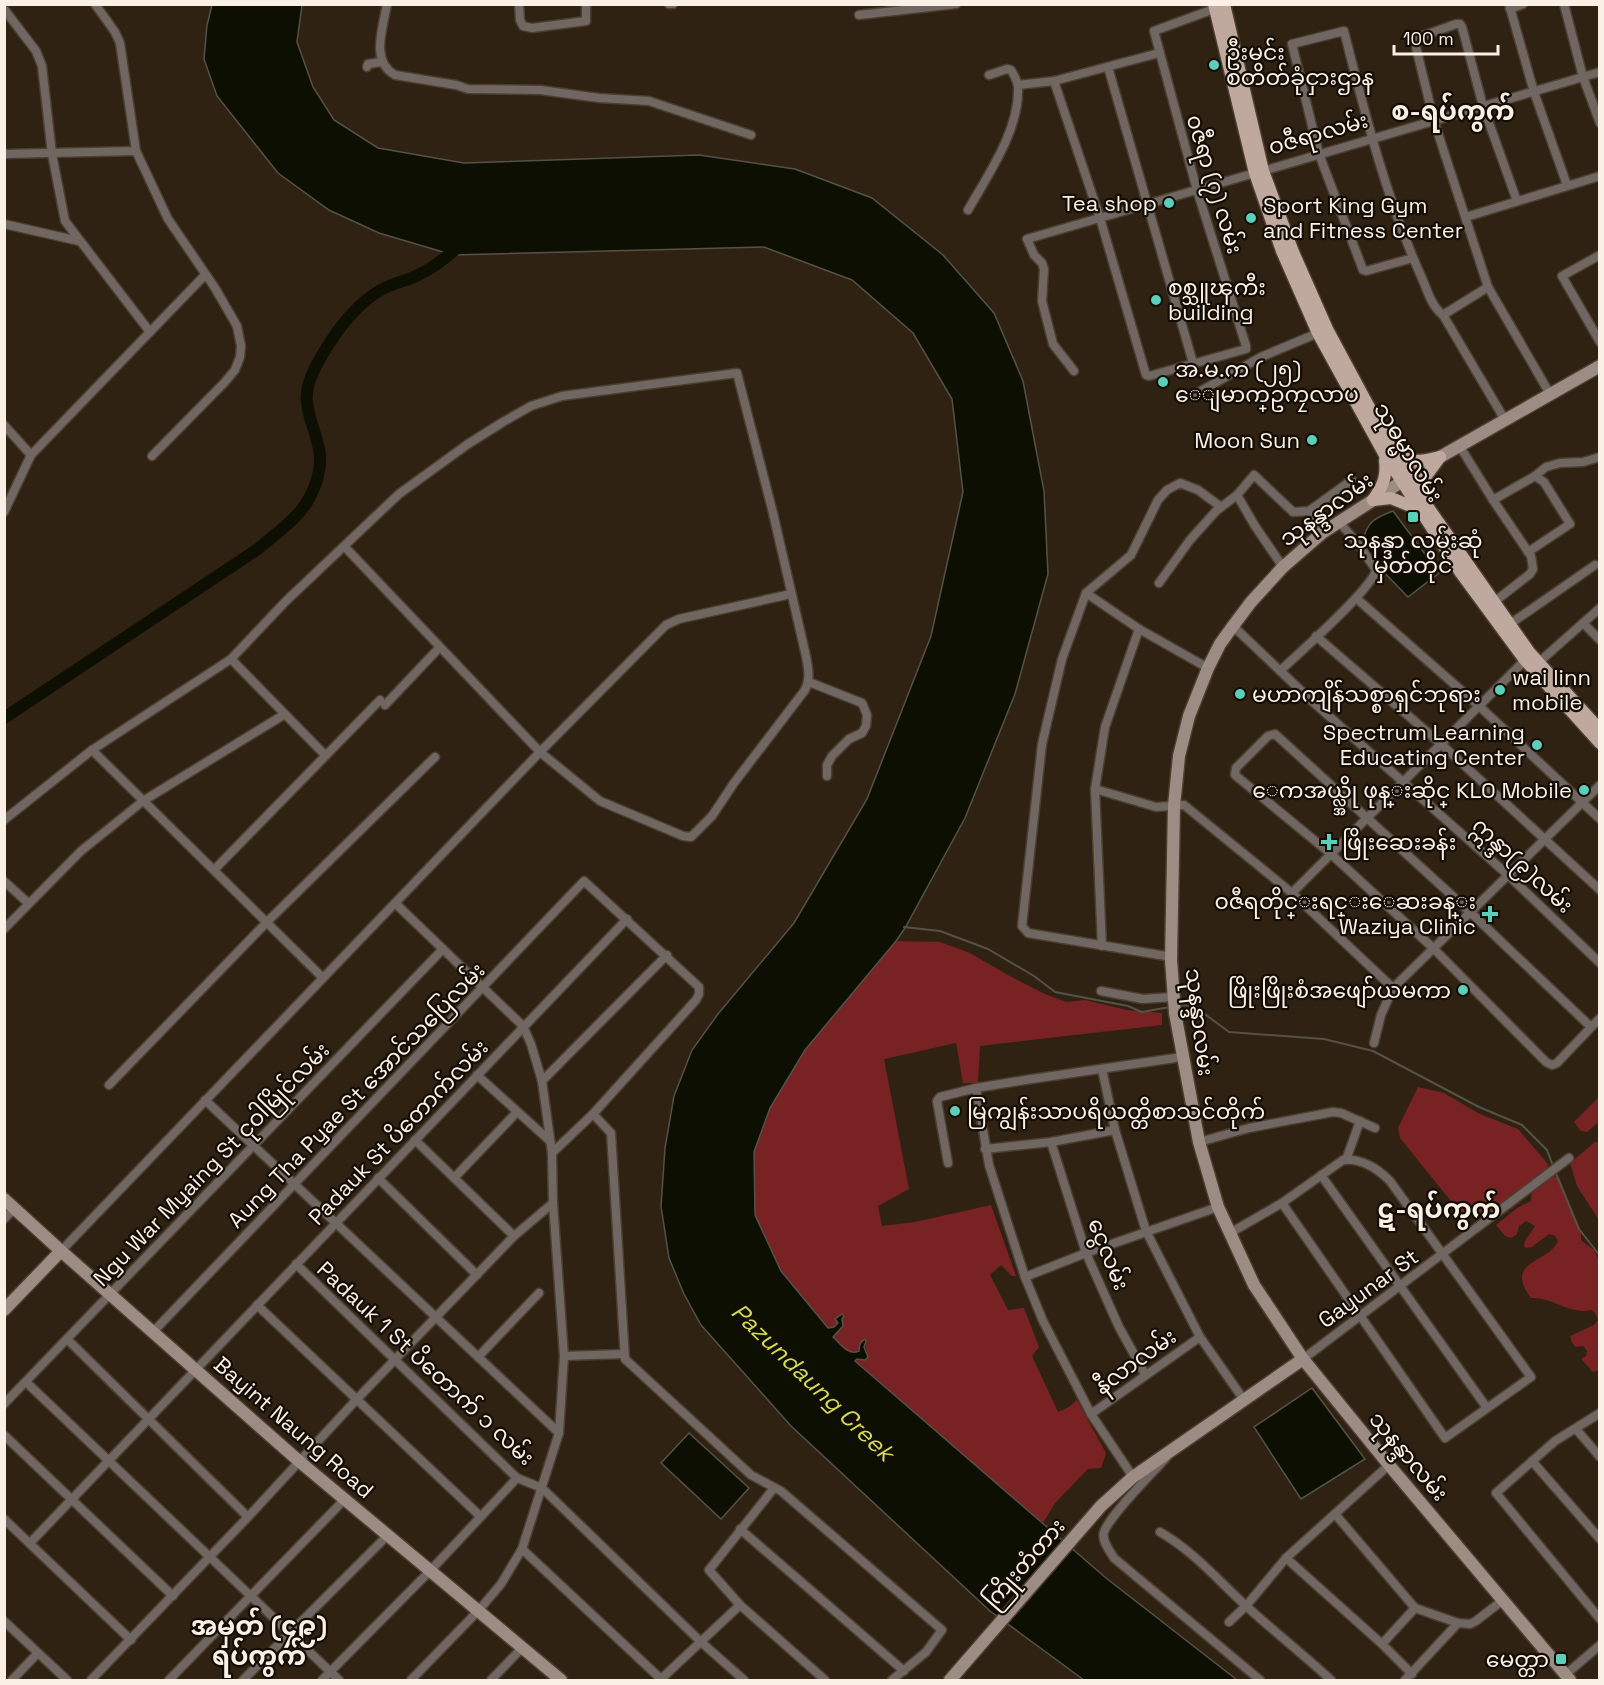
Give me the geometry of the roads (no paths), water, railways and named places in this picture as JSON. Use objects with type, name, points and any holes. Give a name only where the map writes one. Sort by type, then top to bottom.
[{"type":"main road","name":"သုဓမ္မာလမ်း","points":[[1217,6],[1259,172],[1282,251],[1318,333],[1348,379],[1388,453],[1483,604],[1599,743]]},
{"type":"main road","name":"သုဓမ္မာလမ်း","points":[[1259,172],[1348,379]]},
{"type":"main road","name":"သုနန္ဒာလမ်း","points":[[1567,1678],[1389,1466],[1303,1359],[1254,1285],[1218,1207],[1199,1142],[1173,998],[1174,806],[1179,756],[1189,716],[1208,668],[1220,644],[1233,626],[1283,567],[1322,533],[1405,479],[1470,439],[1599,366]]},
{"type":"main road","points":[[1373,500],[1384,484],[1388,453],[1418,462],[1440,457]]},
{"type":"main road","points":[[1373,500],[1391,498],[1423,508],[1423,480],[1440,457]]},
{"type":"main road","name":"သုဓမ္မာလမ်း","points":[[1423,508],[1510,624],[1531,661],[1599,730]]},
{"type":"main road","name":"Bayint Naung Road","points":[[4,1199],[300,1462],[561,1680]]},
{"type":"main road","points":[[4,1310],[61,1251]]},
{"type":"main road","name":"ကြိုးတံတား","points":[[950,1680],[1101,1506],[1131,1479],[1303,1359]]},
{"type":"street","points":[[387,4],[380,51],[381,62],[388,71],[395,75],[468,89],[540,90],[599,98],[649,101],[752,135]]},
{"type":"street","points":[[519,4],[520,20],[524,26],[532,28],[587,20],[586,4]]},
{"type":"street","points":[[859,15],[882,8],[956,4]]},
{"type":"street","points":[[1523,4],[1509,7],[1534,92],[1567,185]]},
{"type":"street","points":[[1563,4],[1599,123]]},
{"type":"street","points":[[99,6],[120,43],[136,151],[168,219],[237,326],[241,346],[235,370],[152,456]]},
{"type":"street","name":"၀ဇီရာ (၇) လမ်း","points":[[1193,363],[1246,349],[1246,346],[1197,190],[1154,31],[1217,6]]},
{"type":"street","points":[[4,9],[36,51],[42,66],[52,154],[65,221],[150,333]]},
{"type":"street","points":[[1517,201],[1484,106],[1460,24],[1414,39],[1434,121],[1488,287],[1550,394]]},
{"type":"street","points":[[1413,258],[1364,271],[1319,154],[1292,44],[1344,31],[1372,139],[1413,258],[1435,306],[1443,315],[1505,420]]},
{"type":"street","points":[[1018,86],[1054,81],[1159,53]]},
{"type":"street","points":[[367,67],[368,64],[381,62]]},
{"type":"street","points":[[1054,81],[1100,218],[1146,375],[1149,376],[1193,363],[1108,67]]},
{"type":"street","points":[[968,210],[999,155],[1014,118],[1018,86],[1011,70],[1007,69],[989,75]]},
{"type":"street","name":"ဝဇီရာလမ်း","points":[[1074,371],[1053,344],[1042,301],[1044,269],[1042,263],[1034,255],[1028,239],[1031,236],[1197,190],[1599,72]]},
{"type":"street","points":[[4,154],[136,151]]},
{"type":"street","points":[[1466,217],[1599,176]]},
{"type":"street","points":[[4,224],[79,241]]},
{"type":"street","points":[[1599,255],[1562,276],[1599,342]]},
{"type":"street","points":[[4,512],[31,455],[205,275]]},
{"type":"street","points":[[1443,315],[1488,287]]},
{"type":"street","points":[[1192,396],[1261,357],[1318,333]]},
{"type":"street","points":[[4,819],[92,750],[231,658],[286,601],[344,546],[399,494],[468,444],[531,406],[562,396],[737,373],[773,513],[808,665],[809,682],[712,816],[691,837],[683,836],[600,801],[540,752],[344,546]]},
{"type":"street","points":[[4,425],[31,455]]},
{"type":"street","points":[[1470,439],[1493,500],[1531,556],[1533,569],[1530,574],[1494,602]]},
{"type":"street","points":[[1493,500],[1535,476],[1546,467],[1560,463],[1583,462],[1599,457]]},
{"type":"street","points":[[1159,583],[1190,540],[1254,476],[1293,512],[1309,511],[1352,480]]},
{"type":"street","points":[[1528,552],[1570,524],[1544,482],[1535,476]]},
{"type":"street","points":[[1172,957],[1028,933],[1022,926],[1042,744],[1062,659],[1086,593],[1131,555],[1158,500],[1167,490],[1180,483],[1198,490],[1221,507]]},
{"type":"street","points":[[1237,495],[1283,567]]},
{"type":"street","points":[[1309,511],[1322,533]]},
{"type":"street","points":[[1280,671],[1374,578],[1376,570],[1340,523]]},
{"type":"street","points":[[1510,624],[1595,565]]},
{"type":"street","points":[[1086,593],[1139,628],[1208,668]]},
{"type":"street","points":[[61,1251],[540,752],[666,625],[679,619],[791,594]]},
{"type":"street","points":[[1356,598],[1479,706],[1599,819]]},
{"type":"street","points":[[1292,893],[1479,706],[1531,661],[1599,608]]},
{"type":"street","points":[[1583,622],[1599,640]]},
{"type":"street","name":"ဣန္ဒာ(၉)လမ်း","points":[[1233,626],[1280,671],[1508,875],[1599,963]]},
{"type":"street","points":[[1102,946],[1095,789],[1105,727],[1139,628]]},
{"type":"street","points":[[1316,636],[1441,744],[1599,890]]},
{"type":"street","points":[[214,870],[325,755],[439,648]]},
{"type":"street","points":[[231,658],[325,755]]},
{"type":"street","points":[[809,682],[862,703],[867,715],[864,730],[849,739],[829,761],[827,776]]},
{"type":"street","points":[[4,929],[81,851],[143,801],[285,714]]},
{"type":"street","points":[[1591,1027],[1470,912],[1275,734],[1272,734],[1234,771],[1235,775],[1331,854],[1433,948],[1546,1062],[1552,1065],[1557,1063],[1591,1027],[1599,1018]]},
{"type":"street","points":[[92,750],[323,978]]},
{"type":"street","points":[[109,1085],[267,922],[435,757]]},
{"type":"street","points":[[1374,1043],[1381,1015],[1393,988],[1599,785]]},
{"type":"street","points":[[1095,789],[1156,807],[1184,805],[1292,893],[1393,988]]},
{"type":"street","points":[[4,881],[28,903]]},
{"type":"street","name":"Aung Tha Pyae St အောင်သပြေလမ်း","points":[[153,1332],[584,881],[627,919]]},
{"type":"street","points":[[395,903],[523,1026],[531,1044],[542,1081],[552,1153],[553,1203],[564,1356],[559,1433],[522,1549],[501,1584],[479,1610],[411,1680]]},
{"type":"street","points":[[552,1153],[593,1114],[699,994],[699,987],[627,919]]},
{"type":"street","name":"Padauk St ပိတောက်လမ်း","points":[[30,1543],[627,919]]},
{"type":"street","name":"Ngu War Myaing St ငုဝါမြိုင်လမ်း","points":[[4,1404],[443,949]]},
{"type":"street","points":[[542,1081],[667,956]]},
{"type":"street","points":[[1101,991],[1143,999],[1173,998]]},
{"type":"street","points":[[948,1163],[937,1101],[940,1097],[975,1088],[1182,1057]]},
{"type":"street","points":[[1102,1069],[1115,1130],[1146,1231],[1200,1337],[1244,1400]]},
{"type":"street","points":[[477,1075],[550,1141]]},
{"type":"street","points":[[975,1088],[985,1149],[1026,1277],[1043,1321],[1092,1414],[1131,1479]]},
{"type":"street","points":[[206,1100],[559,1433]]},
{"type":"street","points":[[454,1178],[517,1112]]},
{"type":"street","points":[[1199,1142],[1249,1128],[1333,1112],[1341,1113],[1375,1128]]},
{"type":"street","points":[[593,1114],[611,1133],[623,1354],[627,1363],[751,1475],[781,1491],[942,1630],[926,1652],[892,1680]]},
{"type":"street","points":[[1230,1233],[1282,1203],[1321,1174],[1346,1160],[1360,1122]]},
{"type":"street","points":[[985,1149],[1051,1142],[1115,1130]]},
{"type":"street","points":[[415,1140],[514,1236]]},
{"type":"street","name":"ငွေလမ်း","points":[[1051,1142],[1086,1252],[1119,1327],[1145,1374]]},
{"type":"street","name":"Gayunar St","points":[[1303,1359],[1569,1158]]},
{"type":"street","points":[[1282,1203],[1445,1438],[1531,1377],[1390,1181],[1383,1174],[1365,1164],[1346,1160]]},
{"type":"street","points":[[1321,1174],[1487,1408]]},
{"type":"street","points":[[378,1178],[477,1275]]},
{"type":"street","points":[[91,1680],[514,1236],[553,1203]]},
{"type":"street","points":[[1026,1277],[1086,1252],[1218,1207]]},
{"type":"street","points":[[4,1219],[15,1208]]},
{"type":"street","name":"Padauk 1 St ပိတောက် ၁ လမ်း","points":[[296,1264],[517,1478],[542,1488],[701,1642],[744,1680]]},
{"type":"street","points":[[478,1357],[539,1293]]},
{"type":"street","points":[[257,1305],[480,1516]]},
{"type":"street","name":"နီလာလမ်း","points":[[1092,1414],[1145,1374],[1200,1337]]},
{"type":"street","points":[[67,1340],[248,1517]]},
{"type":"street","points":[[564,1356],[623,1354]]},
{"type":"street","points":[[26,1382],[339,1680]]},
{"type":"street","points":[[1599,1413],[1555,1441],[1496,1493],[1599,1619]]},
{"type":"street","points":[[1576,1429],[1599,1457]]},
{"type":"street","points":[[4,1436],[173,1596]]},
{"type":"street","points":[[1176,1447],[1123,1506],[1104,1533],[1104,1540],[1114,1558],[1260,1680]]},
{"type":"street","points":[[1532,1461],[1599,1539]]},
{"type":"street","points":[[1229,1623],[1286,1558],[1389,1466]]},
{"type":"street","points":[[322,1680],[430,1571],[517,1478]]},
{"type":"street","points":[[774,1488],[709,1570],[740,1605],[825,1680]]},
{"type":"street","points":[[169,1680],[345,1499]]},
{"type":"street","points":[[1335,1514],[1415,1608],[1458,1623],[1473,1623],[1503,1600]]},
{"type":"street","points":[[4,1519],[131,1640]]},
{"type":"street","points":[[740,1529],[904,1671]]},
{"type":"street","points":[[1160,1532],[1182,1544],[1246,1606],[1301,1651],[1331,1680]]},
{"type":"street","points":[[243,1680],[388,1535]]},
{"type":"street","points":[[522,1549],[661,1680],[740,1605]]},
{"type":"street","points":[[1286,1558],[1382,1644],[1408,1677],[1458,1623]]},
{"type":"street","points":[[1382,1644],[1415,1608]]},
{"type":"street","points":[[4,1621],[67,1680]]},
{"type":"street","points":[[1567,1678],[1599,1645]]},
{"type":"street","points":[[491,1680],[522,1648]]},
{"type":"street","points":[[12,1680],[38,1653]]},
{"type":"water","name":"Pazundaung Creek","points":[[212,5],[302,5],[297,42],[313,87],[334,120],[378,148],[464,163],[699,155],[795,169],[872,198],[943,255],[994,313],[1023,381],[1044,491],[1048,574],[1015,694],[965,818],[905,928],[805,1050],[770,1108],[754,1152],[755,1215],[781,1271],[828,1328],[838,1323],[835,1319],[842,1314],[844,1316],[843,1326],[833,1337],[851,1352],[859,1351],[860,1344],[865,1339],[864,1347],[868,1357],[865,1360],[855,1361],[1106,1578],[1237,1680],[1084,1680],[990,1611],[791,1426],[701,1325],[684,1294],[669,1258],[661,1206],[665,1148],[674,1096],[692,1050],[718,1014],[794,923],[867,799],[931,636],[963,492],[952,399],[913,333],[852,280],[764,247],[453,255],[379,233],[329,210],[278,173],[217,96],[204,59],[207,25]]},
{"type":"water","points":[[1393,511],[1439,573],[1408,597],[1378,566],[1362,543],[1369,525]]},
{"type":"water","points":[[1312,1388],[1365,1459],[1301,1499],[1254,1427]]},
{"type":"water","points":[[689,1433],[749,1488],[721,1519],[661,1463]]},
{"type":"waterway","points":[[4,718],[258,549],[297,515],[310,496],[319,469],[319,449],[307,399],[307,389],[316,366],[342,326],[367,300],[385,288],[432,267],[454,251],[459,243]]},
{"type":"waterway","points":[[904,927],[940,931],[988,949],[1034,976],[1055,992],[1128,1006],[1142,1012],[1170,1007]]},
{"type":"waterway","points":[[1179,1005],[1194,1006],[1229,1032],[1324,1039],[1373,1051],[1479,1107],[1522,1125],[1547,1150],[1553,1166]]},
{"type":"waterway","points":[[1555,1171],[1579,1229],[1600,1256]]},
{"type":"place","name":"ဦးမင်း စတိတ်ခုံငှားဌာန","points":[[1214,65]]},
{"type":"place","name":"Tea shop","points":[[1169,203]]},
{"type":"place","name":"Sport King Gym and Fitness Center","points":[[1251,218]]},
{"type":"place","name":"စစ္သူၾကီး building","points":[[1156,300]]},
{"type":"place","name":"အ.မ.က (၂၅) ေျမာက္ဥကၠလာပ","points":[[1163,382]]},
{"type":"place","name":"Moon Sun","points":[[1312,440]]},
{"type":"place","name":"သုနန္ဒာ လမ်းဆုံ မှတ်တိုင်","points":[[1413,517]]},
{"type":"place","name":"wai linn mobile","points":[[1500,690]]},
{"type":"place","name":"မဟာကျိန်သစ္စာရှင်ဘုရား","points":[[1240,694]]},
{"type":"place","name":"Spectrum Learning Educating Center","points":[[1537,745]]},
{"type":"place","name":"ေကအယ္လ္အို ဖုန္းဆိုင္ KLO Mobile","points":[[1584,790]]},
{"type":"place","name":"ဖြိုးဆေးခန်း","points":[[1329,842]]},
{"type":"place","name":"၀ဇီရတိုင္းရင္းေဆးခန္း Waziya Clinic","points":[[1490,914]]},
{"type":"place","name":"ဖြိုးဖြိုးစံအဖျော်ယမကာ","points":[[1463,990]]},
{"type":"place","name":"မြကျွန်းသာပရိယတ္တိစာသင်တိုက်","points":[[955,1111]]},
{"type":"place","name":"မေတ္တာ","points":[[1561,1659]]},
{"type":"district","name":"စ-ရပ်ကွက်","points":[[1453,111]]},
{"type":"district","name":"ဋ-ရပ်ကွက်","points":[[1439,1209]]},
{"type":"district","name":"အမှတ် (၄၉) ရပ်ကွက်","points":[[259,1641]]}]
